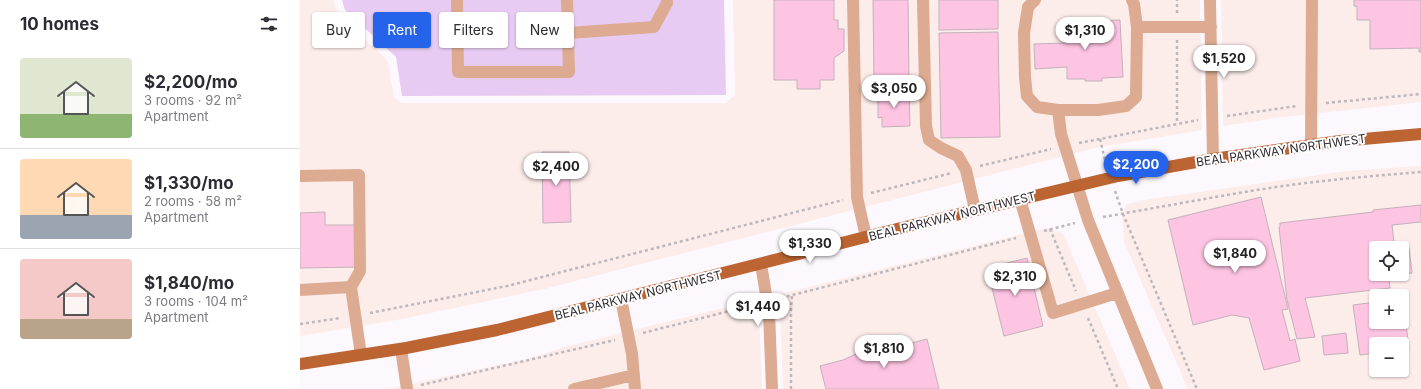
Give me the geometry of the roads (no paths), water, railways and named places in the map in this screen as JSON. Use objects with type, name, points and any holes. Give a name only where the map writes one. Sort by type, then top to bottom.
[{"type":"main road","name":"BEAL PARKWAY NORTHWEST","points":[[300,364],[401,349],[497,330],[1110,177],[1213,159],[1311,145],[1421,134]]},
{"type":"street","points":[[457,0],[458,72],[569,72],[568,48]]},
{"type":"street","points":[[567,0],[567,12]]},
{"type":"street","points":[[574,33],[654,27],[666,3],[666,0]]},
{"type":"street","points":[[853,0],[857,197],[866,237]]},
{"type":"street","points":[[924,0],[926,126],[930,140],[940,148],[958,156],[966,170],[976,210]]},
{"type":"street","points":[[1035,0],[1028,7],[1024,33],[1027,96],[1037,107],[1058,110],[1098,110],[1126,106],[1136,97],[1137,27],[1134,4],[1132,0]]},
{"type":"street","points":[[1210,0],[1213,159]]},
{"type":"street","points":[[1311,145],[1312,0]]},
{"type":"street","points":[[1137,27],[1211,27]]},
{"type":"street","points":[[1058,110],[1061,134],[1088,220],[1157,389]]},
{"type":"street","points":[[300,176],[359,175],[360,271],[351,287],[361,355]]},
{"type":"street","points":[[1020,199],[1053,313],[1118,293]]},
{"type":"street","points":[[761,264],[767,302],[772,356],[772,389]]},
{"type":"street","points":[[300,290],[351,287]]},
{"type":"street","points":[[621,299],[629,337],[635,389]]},
{"type":"street","points":[[401,349],[406,388]]},
{"type":"street","points":[[574,389],[634,374]]}]
